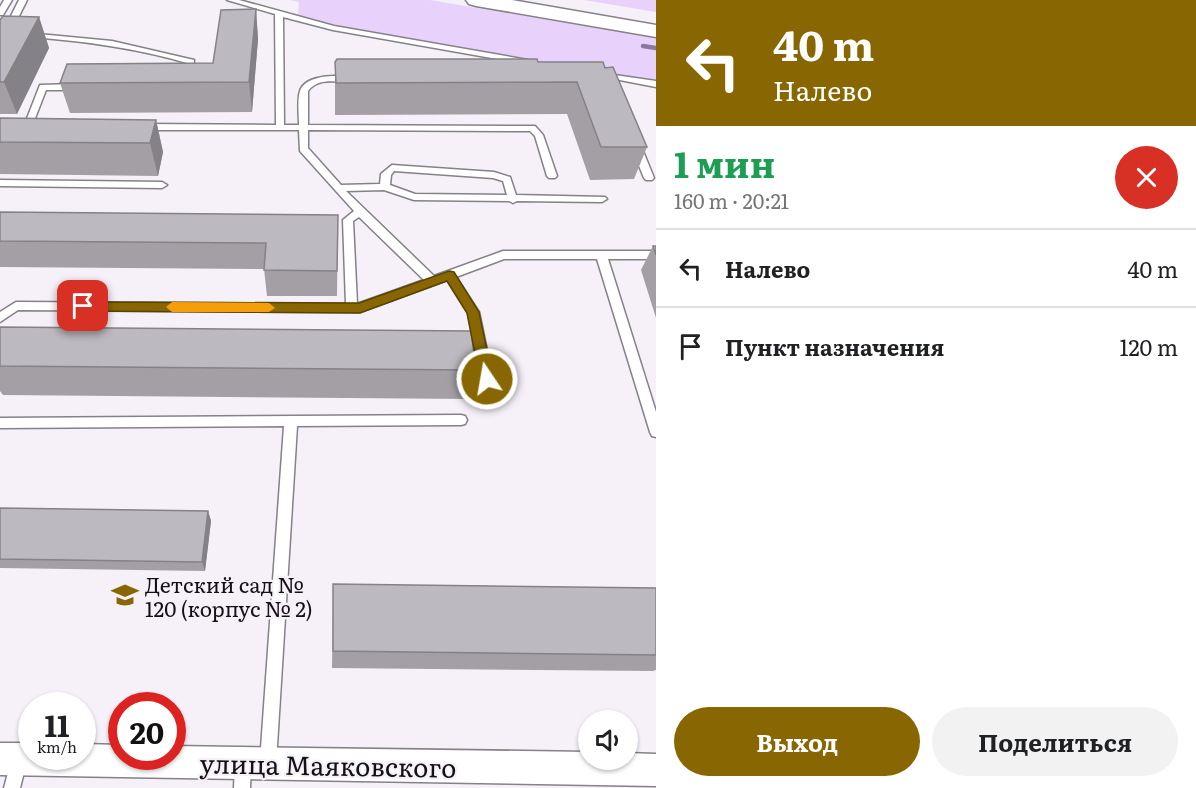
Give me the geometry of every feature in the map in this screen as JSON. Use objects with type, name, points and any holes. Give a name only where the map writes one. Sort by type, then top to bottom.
[{"type":"main road","points":[[476,0],[656,31]]},
{"type":"main road","points":[[541,0],[656,18]]},
{"type":"street","name":"улица Маяковского","points":[[10,769],[656,770]]},
{"type":"lane","points":[[0,13],[8,0]]},
{"type":"lane","points":[[24,0],[3,34],[91,39],[156,51],[191,62],[186,87]]},
{"type":"lane","points":[[231,0],[333,28],[529,62]]},
{"type":"lane","points":[[279,14],[280,128]]},
{"type":"lane","points":[[610,88],[599,79],[656,84]]},
{"type":"lane","points":[[359,80],[309,82],[304,91],[303,149],[360,212],[432,281]]},
{"type":"lane","points":[[39,126],[23,126],[43,87],[79,87]]},
{"type":"lane","points":[[131,127],[532,128],[539,135],[552,176]]},
{"type":"lane","points":[[632,136],[650,178]]},
{"type":"lane","points":[[385,187],[386,174],[392,168],[494,175],[507,179],[513,200]]},
{"type":"lane","points":[[0,183],[162,185]]},
{"type":"lane","points":[[338,188],[385,187],[414,197],[513,200],[602,199]]},
{"type":"lane","points":[[334,220],[348,220],[360,212]]},
{"type":"lane","points":[[348,220],[352,308]]},
{"type":"lane","points":[[601,254],[656,432]]},
{"type":"lane","points":[[0,318],[16,306],[360,308],[503,255],[656,255]]},
{"type":"lane","points":[[449,275],[473,312],[487,379]]},
{"type":"lane","points":[[0,423],[461,420]]},
{"type":"lane","points":[[251,771],[291,421]]},
{"type":"shaded area","points":[[290,0],[430,0],[656,38],[656,82],[362,31],[298,16],[299,2]]},
{"type":"shaded area","points":[[584,0],[656,0],[656,12]]},
{"type":"building","points":[[256,9],[249,82],[60,83],[67,64],[213,63],[221,10]]},
{"type":"building","points":[[3,16],[39,17],[4,82],[0,82],[0,20]]},
{"type":"building","points":[[337,59],[537,59],[538,62],[603,62],[605,68],[613,67],[647,147],[601,147],[577,82],[336,83],[335,62]]},
{"type":"building","points":[[0,118],[156,120],[150,143],[0,142]]},
{"type":"building","points":[[0,212],[338,215],[337,271],[264,270],[266,243],[0,241]]},
{"type":"building","points":[[0,327],[471,331],[476,370],[0,366]]},
{"type":"building","points":[[0,508],[208,511],[202,562],[0,559]]},
{"type":"building","points":[[333,584],[656,588],[656,655],[333,651]]},
{"type":"waterway","points":[[643,46],[656,48]]},
{"type":"slow traffic","points":[[172,307],[269,308]]},
{"type":"place","name":"Детский сад № 120 (корпус № 2)","points":[[125,595]]},
{"type":"route","points":[[83,306],[360,308],[449,275],[473,312],[487,379]]}]
